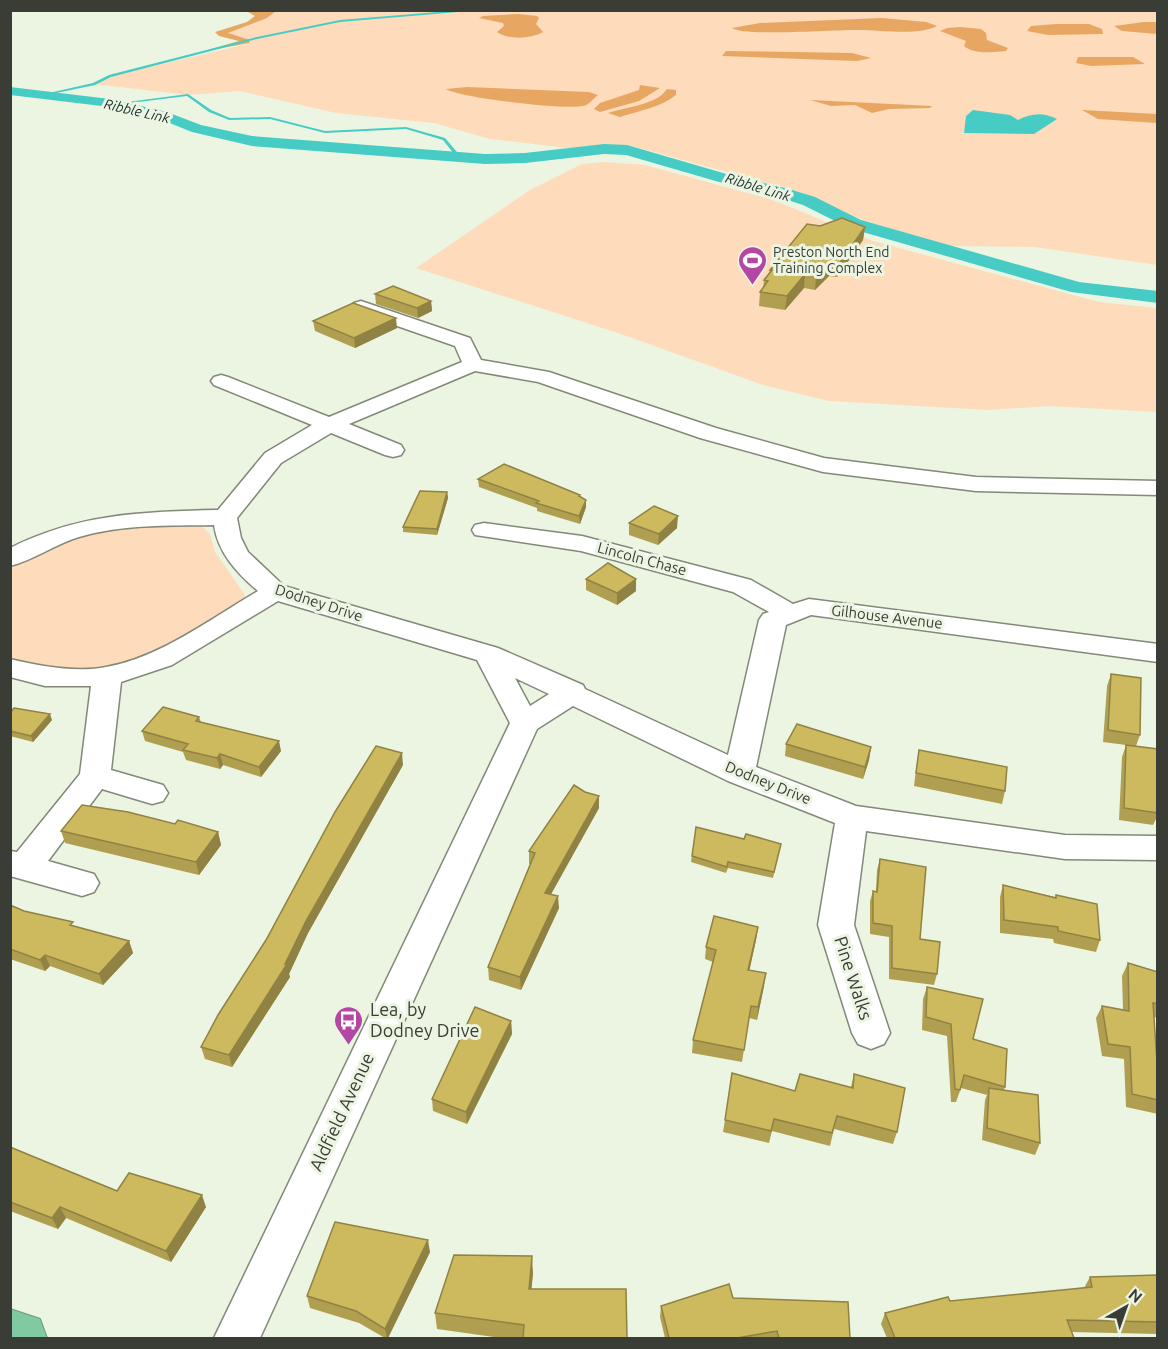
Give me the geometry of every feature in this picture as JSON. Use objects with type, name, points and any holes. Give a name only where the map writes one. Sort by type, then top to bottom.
[{"type":"highway","points":[[10,1335],[21,1338]]},
{"type":"street","points":[[359,306],[463,342],[473,365]]},
{"type":"street","points":[[10,558],[44,541],[72,531],[115,522],[225,517],[273,458],[330,425],[411,389],[473,365],[542,376],[708,433],[823,465],[976,484],[1158,488]]},
{"type":"street","points":[[220,381],[393,450]]},
{"type":"street","name":"Dodney Drive","points":[[225,517],[230,542],[240,558],[260,580],[275,592],[488,654],[739,772],[852,817],[1065,847],[1158,848]]},
{"type":"street","name":"Lincoln Chase","points":[[484,530],[582,544],[742,586],[792,614]]},
{"type":"street","points":[[10,668],[45,677],[107,677],[162,659],[275,592]]},
{"type":"street","name":"Gilhouse Avenue","points":[[739,772],[773,621],[809,607],[1158,653]]},
{"type":"street","points":[[488,654],[525,723],[573,692]]},
{"type":"street","points":[[82,883],[18,864],[95,776],[107,677]]},
{"type":"street","name":"Aldfield Avenue","points":[[237,1338],[525,723]]},
{"type":"street","points":[[95,776],[152,793]]},
{"type":"street","name":"Pine Walks","points":[[852,817],[836,925],[871,1033]]},
{"type":"shaded area","points":[[274,11],[1157,11],[1157,265],[1035,247],[947,246],[865,221],[803,193],[632,146],[568,148],[490,139],[434,123],[336,113],[240,91],[188,95],[94,84],[110,76],[248,44],[228,33],[267,18]]},
{"type":"shaded area","points":[[276,11],[267,18],[228,33],[250,40],[249,43],[201,52],[239,41],[219,36],[215,32],[247,22],[255,16],[248,12]]},
{"type":"shaded area","points":[[518,14],[537,16],[539,18],[536,24],[543,32],[526,37],[502,35],[497,32],[504,26],[503,23],[479,18],[483,16]]},
{"type":"shaded area","points":[[882,18],[926,22],[937,26],[910,32],[849,30],[754,32],[732,28],[760,23]]},
{"type":"shaded area","points":[[1157,22],[1157,34],[1122,31],[1114,26]]},
{"type":"shaded area","points":[[1089,24],[1102,29],[1103,34],[1048,35],[1027,31],[1031,26]]},
{"type":"shaded area","points":[[960,27],[981,29],[986,33],[987,40],[1008,48],[1006,51],[995,52],[973,51],[964,46],[966,41],[940,31]]},
{"type":"shaded area","points":[[726,51],[852,53],[871,58],[857,61],[722,56]]},
{"type":"shaded area","points":[[1078,57],[1133,57],[1145,64],[1091,66],[1076,63]]},
{"type":"shaded area","points":[[640,85],[660,88],[639,101],[600,112],[594,109],[600,103],[639,90]]},
{"type":"shaded area","points":[[467,87],[589,92],[598,95],[583,106],[573,107],[491,99],[446,89]]},
{"type":"shaded area","points":[[667,89],[676,90],[676,95],[657,106],[620,117],[608,113],[656,99]]},
{"type":"shaded area","points":[[810,100],[932,106],[930,108],[889,109],[872,113],[855,105],[831,106]]},
{"type":"shaded area","points":[[1082,110],[1157,114],[1157,123],[1098,119]]},
{"type":"shaded area","name":"Preston North End Training Complex","points":[[605,162],[645,165],[773,200],[873,241],[1099,302],[1157,308],[1157,412],[1049,406],[989,410],[829,401],[763,385],[621,334],[416,268],[530,190],[582,164]]},
{"type":"shaded area","points":[[183,524],[202,526],[210,534],[215,552],[243,592],[247,602],[166,649],[121,666],[102,670],[62,671],[43,669],[11,657],[10,568],[27,557],[96,530]]},
{"type":"water","points":[[973,110],[1010,115],[1018,120],[1038,114],[1057,119],[1034,134],[964,133],[966,116]]},
{"type":"water","points":[[258,139],[381,148],[376,154],[252,143]]},
{"type":"building","points":[[842,218],[865,227],[839,264],[831,262],[816,276],[805,274],[787,296],[760,292],[768,281],[764,280],[772,270],[770,270],[807,224],[820,226]]},
{"type":"building","points":[[393,286],[431,301],[417,308],[375,294]]},
{"type":"building","points":[[353,303],[396,318],[354,338],[313,321]]},
{"type":"building","points":[[504,464],[580,495],[586,500],[579,516],[536,503],[539,501],[478,479]]},
{"type":"building","points":[[420,491],[447,492],[437,529],[403,527]]},
{"type":"building","points":[[654,506],[678,516],[659,534],[629,523]]},
{"type":"building","points":[[608,563],[636,579],[617,593],[586,579]]},
{"type":"building","points":[[1111,674],[1141,678],[1140,735],[1108,730]]},
{"type":"building","points":[[163,707],[199,717],[196,721],[279,741],[259,767],[220,754],[217,758],[183,750],[188,744],[142,731]]},
{"type":"building","points":[[14,708],[50,714],[31,736],[10,731],[10,713]]},
{"type":"building","points":[[797,724],[871,747],[865,767],[786,744]]},
{"type":"building","points":[[1126,745],[1158,749],[1158,813],[1124,808]]},
{"type":"building","points":[[376,746],[402,753],[306,921],[285,964],[287,964],[229,1055],[201,1047],[218,1015],[266,940],[335,812]]},
{"type":"building","points":[[919,750],[1007,767],[1005,791],[916,773]]},
{"type":"building","points":[[574,785],[585,792],[599,796],[545,893],[558,896],[520,977],[488,967],[535,853],[529,851]]},
{"type":"building","points":[[82,805],[128,812],[175,824],[178,820],[218,832],[196,862],[61,831]]},
{"type":"building","points":[[696,827],[744,839],[746,834],[781,844],[774,872],[728,862],[727,867],[692,856]]},
{"type":"building","points":[[880,859],[926,867],[920,939],[940,942],[937,974],[892,968],[892,926],[873,923],[873,891],[877,892]]},
{"type":"building","points":[[1003,885],[1056,898],[1056,895],[1097,904],[1100,940],[1058,931],[1058,927],[1004,920]]},
{"type":"building","points":[[10,905],[24,911],[73,922],[70,925],[129,941],[99,974],[45,955],[40,960],[10,949]]},
{"type":"building","points":[[714,916],[758,927],[748,970],[766,973],[758,1007],[751,1006],[744,1050],[693,1040],[716,950],[706,947]]},
{"type":"building","points":[[1128,963],[1158,972],[1158,1004],[1153,1003],[1158,1062],[1158,1100],[1132,1094],[1130,1047],[1108,1044],[1102,1006],[1129,1011]]},
{"type":"building","points":[[927,987],[983,999],[973,1039],[1007,1049],[1005,1087],[964,1075],[960,1090],[955,1089],[951,1024],[926,1017]]},
{"type":"building","points":[[475,1007],[511,1021],[466,1112],[432,1099]]},
{"type":"building","points":[[732,1073],[795,1091],[800,1074],[853,1088],[854,1074],[905,1088],[897,1132],[837,1116],[832,1133],[774,1119],[771,1131],[725,1120]]},
{"type":"building","points":[[989,1088],[1038,1095],[1040,1143],[987,1128]]},
{"type":"building","points":[[10,1147],[117,1191],[129,1173],[202,1195],[166,1251],[60,1207],[52,1218],[10,1202]]},
{"type":"building","points":[[335,1222],[428,1240],[385,1329],[356,1311],[307,1296]]},
{"type":"building","points":[[454,1255],[532,1256],[529,1289],[626,1289],[627,1338],[523,1338],[524,1325],[435,1313]]},
{"type":"building","points":[[1158,1275],[1158,1322],[1067,1320],[1074,1338],[895,1338],[885,1313],[948,1297],[950,1301],[1092,1287],[1090,1277]]},
{"type":"building","points":[[729,1284],[733,1298],[848,1302],[850,1338],[779,1338],[777,1331],[737,1338],[669,1338],[661,1306]]},
{"type":"waterway","points":[[42,95],[94,84],[110,76],[257,38],[340,21],[481,10]]},
{"type":"waterway","name":"Ribble Link","points":[[10,91],[110,103],[162,115],[197,129],[252,141],[485,159],[525,158],[604,149],[627,150],[725,179],[783,193],[809,201],[855,224],[1078,288],[1158,297]]},
{"type":"waterway","points":[[114,104],[188,95],[210,111],[229,119],[270,118],[325,132],[406,128],[444,139],[460,158]]},
{"type":"place","name":"Preston North End Training Complex","points":[[752,286]]},
{"type":"place","name":"Lea, by Dodney Drive","points":[[349,1046]]}]
